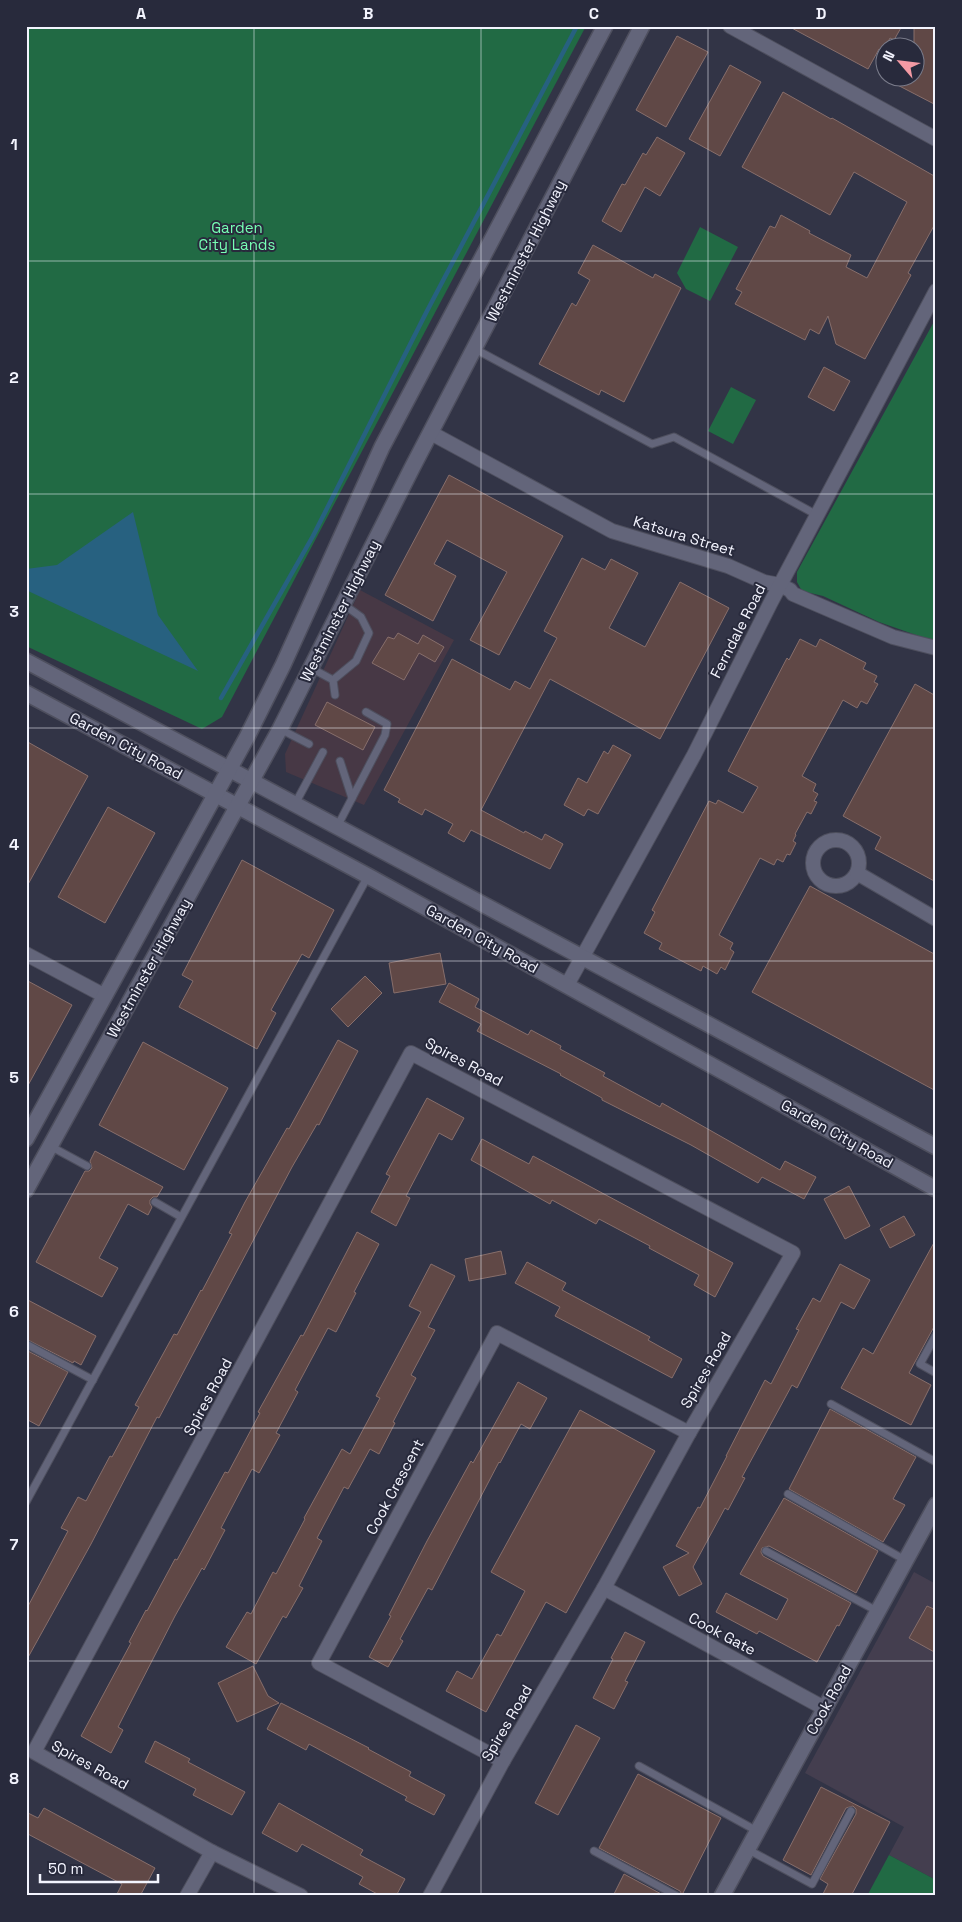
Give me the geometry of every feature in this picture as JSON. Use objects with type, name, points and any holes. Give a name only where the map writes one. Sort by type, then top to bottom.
[{"type":"main road","name":"Westminster Highway","points":[[26,1139],[229,770],[283,665],[382,447],[605,26]]},
{"type":"main road","name":"Westminster Highway","points":[[26,1190],[252,782],[642,26]]},
{"type":"main road","name":"Garden City Road","points":[[26,661],[936,1147]]},
{"type":"main road","name":"Garden City Road","points":[[26,693],[368,876],[936,1189]]},
{"type":"main road","name":"Cook Road","points":[[722,1896],[936,1505]]},
{"type":"street","points":[[730,26],[936,139]]},
{"type":"street","name":"Ferndale Road","points":[[567,985],[691,761],[817,515],[936,291]]},
{"type":"street","name":"Katsura Street","points":[[431,433],[612,531],[728,566],[764,582],[790,590],[793,594],[893,638],[936,648]]},
{"type":"street","points":[[857,874],[936,919]]},
{"type":"street","points":[[26,954],[105,996]]},
{"type":"street","name":"Spires Road","points":[[301,1896],[212,1852],[34,1752],[411,1053],[793,1253],[689,1433],[604,1588],[503,1761],[430,1896]]},
{"type":"street","name":"Cook Crescent","points":[[503,1761],[318,1663],[497,1333],[689,1433]]},
{"type":"street","name":"Cook Gate","points":[[604,1588],[824,1708]]},
{"type":"street","points":[[187,1896],[212,1852]]},
{"type":"lane","points":[[475,349],[652,444],[674,438],[817,515]]},
{"type":"lane","points":[[333,680],[356,660],[369,633],[361,617],[343,604]]},
{"type":"lane","points":[[311,668],[333,680]]},
{"type":"lane","points":[[333,680],[335,695]]},
{"type":"lane","points":[[337,827],[385,735],[387,724],[366,712]]},
{"type":"lane","points":[[280,729],[309,744]]},
{"type":"lane","points":[[294,805],[323,752]]},
{"type":"lane","points":[[340,761],[352,798]]},
{"type":"lane","points":[[26,1502],[368,876]]},
{"type":"lane","points":[[50,1146],[87,1166]]},
{"type":"lane","points":[[155,1202],[181,1217]]},
{"type":"lane","points":[[936,1335],[920,1364],[936,1373]]},
{"type":"lane","points":[[26,1344],[93,1380]]},
{"type":"lane","points":[[831,1404],[936,1462]]},
{"type":"lane","points":[[788,1494],[905,1560]]},
{"type":"lane","points":[[766,1551],[877,1611]]},
{"type":"lane","points":[[639,1766],[757,1832]]},
{"type":"lane","points":[[747,1849],[812,1884],[851,1810]]},
{"type":"lane","points":[[594,1851],[677,1896]]},
{"type":"shaded area","points":[[360,590],[454,640],[364,805],[286,772],[285,754]]},
{"type":"shaded area","points":[[914,1572],[936,1584],[936,1880],[889,1855],[904,1827],[805,1773]]},
{"type":"green space","name":"Garden City Lands","points":[[26,26],[586,26],[222,717],[202,729],[26,646]]},
{"type":"green space","points":[[700,227],[738,247],[710,301],[686,289],[677,273]]},
{"type":"green space","points":[[936,318],[936,642],[879,622],[823,596],[802,591],[797,582],[797,572]]},
{"type":"green space","points":[[731,387],[756,400],[733,444],[708,431]]},
{"type":"green space","points":[[889,1855],[936,1880],[936,1896],[867,1896]]},
{"type":"water","points":[[133,512],[158,615],[198,671],[26,590],[26,569],[57,565]]},
{"type":"building","points":[[788,26],[902,26],[895,38],[874,38],[874,58],[868,69]]},
{"type":"building","points":[[914,26],[936,26],[936,105],[903,88],[924,88],[924,38],[914,38]]},
{"type":"building","points":[[677,36],[708,52],[666,127],[636,110]]},
{"type":"building","points":[[730,65],[761,82],[720,156],[689,139]]},
{"type":"building","points":[[783,92],[936,177],[936,222],[908,273],[911,275],[865,359],[836,344],[828,316],[819,334],[810,329],[805,340],[735,304],[742,292],[736,289],[770,226],[775,228],[781,215],[810,231],[809,233],[851,255],[846,267],[867,278],[907,202],[854,172],[830,215],[742,167]]},
{"type":"building","points":[[657,137],[685,153],[660,196],[645,187],[621,232],[602,221],[622,184],[625,185],[643,153],[646,155]]},
{"type":"building","points":[[593,245],[653,278],[655,274],[681,288],[624,402],[601,390],[599,395],[539,364],[572,303],[576,306],[590,280],[578,273]]},
{"type":"building","points":[[824,367],[850,381],[834,411],[808,397]]},
{"type":"building","points":[[449,475],[563,536],[499,655],[470,640],[507,572],[447,540],[434,564],[456,576],[433,621],[385,595]]},
{"type":"building","points":[[582,558],[605,570],[611,559],[638,573],[609,628],[645,647],[680,582],[729,608],[660,739],[550,679],[481,810],[524,833],[525,831],[542,840],[545,834],[563,844],[550,869],[471,830],[464,842],[448,833],[453,824],[425,809],[422,815],[398,802],[400,799],[384,790],[452,659],[510,690],[515,681],[530,689],[557,638],[544,631]]},
{"type":"building","points":[[398,633],[418,644],[423,635],[444,647],[435,662],[419,653],[404,680],[372,663],[388,637],[394,639]]},
{"type":"building","points":[[800,639],[816,647],[820,639],[866,663],[863,669],[877,676],[874,682],[878,684],[867,704],[861,701],[857,708],[843,700],[802,776],[816,784],[813,791],[818,794],[814,801],[817,802],[811,814],[807,812],[795,834],[793,841],[796,843],[790,855],[787,854],[783,862],[777,859],[774,865],[760,858],[719,935],[733,943],[730,949],[734,952],[725,970],[721,967],[717,974],[703,966],[701,971],[659,949],[662,943],[644,933],[655,912],[652,910],[709,801],[716,804],[718,800],[743,813],[758,787],[728,771],[787,658],[789,660]]},
{"type":"building","points":[[915,684],[936,696],[936,882],[875,849],[881,837],[843,816]]},
{"type":"building","points":[[327,702],[375,727],[363,750],[315,725]]},
{"type":"building","points":[[26,741],[88,776],[26,888]]},
{"type":"building","points":[[613,745],[631,755],[598,814],[588,809],[584,816],[564,805],[578,778],[587,783],[604,751],[608,754]]},
{"type":"building","points":[[108,807],[155,833],[105,923],[58,897]]},
{"type":"building","points":[[242,860],[334,910],[309,958],[302,954],[271,1010],[276,1013],[257,1049],[179,1007],[193,981],[182,975]]},
{"type":"building","points":[[810,886],[936,955],[936,1091],[752,992]]},
{"type":"building","points":[[440,953],[446,984],[394,993],[389,963]]},
{"type":"building","points":[[365,976],[382,993],[348,1027],[331,1009]]},
{"type":"building","points":[[26,980],[72,1005],[26,1089]]},
{"type":"building","points":[[449,983],[479,999],[475,1007],[528,1035],[531,1030],[561,1046],[560,1049],[605,1073],[603,1076],[660,1107],[662,1103],[780,1170],[785,1161],[816,1177],[804,1199],[762,1177],[758,1183],[691,1145],[602,1100],[602,1098],[561,1074],[477,1031],[481,1024],[439,1002]]},
{"type":"building","points":[[338,1040],[358,1051],[319,1125],[317,1124],[292,1167],[159,1418],[157,1417],[91,1544],[26,1661],[26,1610],[68,1531],[61,1528],[78,1497],[86,1501],[110,1456],[112,1457],[139,1407],[135,1405],[174,1334],[177,1335],[202,1291],[232,1234],[229,1233],[245,1202],[287,1128],[289,1129]]},
{"type":"building","points":[[143,1042],[228,1088],[184,1170],[99,1125]]},
{"type":"building","points":[[427,1098],[464,1118],[452,1140],[439,1133],[406,1196],[410,1198],[396,1226],[371,1212],[390,1176],[386,1174]]},
{"type":"building","points":[[482,1139],[529,1164],[533,1156],[733,1263],[715,1297],[694,1285],[699,1275],[649,1248],[650,1246],[599,1219],[596,1224],[552,1200],[550,1204],[471,1160]]},
{"type":"building","points":[[95,1151],[163,1187],[157,1197],[153,1197],[150,1200],[152,1207],[148,1215],[128,1204],[99,1258],[118,1268],[102,1297],[36,1262],[85,1171],[89,1171],[92,1168],[90,1161]]},
{"type":"building","points":[[849,1186],[870,1226],[845,1239],[824,1199]]},
{"type":"building","points":[[904,1216],[915,1235],[890,1248],[880,1229]]},
{"type":"building","points":[[357,1232],[379,1244],[354,1292],[356,1293],[336,1332],[328,1328],[295,1390],[298,1392],[276,1433],[280,1435],[259,1473],[252,1469],[221,1528],[225,1530],[204,1570],[202,1568],[175,1616],[118,1727],[123,1730],[111,1753],[81,1736],[131,1643],[129,1642],[146,1610],[175,1559],[177,1560],[225,1472],[228,1473],[260,1413],[258,1412],[301,1335],[303,1336]]},
{"type":"building","points":[[936,1239],[936,1323],[909,1373],[931,1385],[911,1425],[841,1388],[863,1348],[873,1354]]},
{"type":"building","points":[[501,1251],[506,1274],[469,1281],[465,1259]]},
{"type":"building","points":[[527,1262],[566,1283],[562,1290],[650,1337],[648,1340],[682,1359],[672,1378],[555,1316],[560,1307],[515,1283]]},
{"type":"building","points":[[431,1264],[455,1276],[428,1327],[435,1330],[411,1375],[416,1378],[379,1454],[370,1449],[348,1489],[344,1487],[317,1538],[322,1541],[299,1586],[303,1588],[286,1618],[283,1616],[256,1664],[226,1647],[247,1612],[251,1614],[273,1572],[276,1574],[342,1449],[350,1454],[380,1398],[376,1396],[421,1312],[409,1306]]},
{"type":"building","points":[[840,1264],[870,1280],[854,1309],[841,1302],[797,1388],[792,1385],[742,1477],[745,1478],[728,1510],[725,1508],[693,1567],[702,1584],[679,1596],[663,1567],[689,1553],[676,1546],[698,1507],[700,1508],[765,1380],[771,1384],[799,1330],[796,1329],[813,1298],[820,1302]]},
{"type":"building","points":[[26,1299],[96,1336],[81,1365],[74,1361],[73,1363],[26,1339]]},
{"type":"building","points":[[26,1350],[68,1372],[39,1426],[26,1419]]},
{"type":"building","points":[[518,1382],[547,1398],[530,1429],[521,1424],[432,1590],[428,1588],[400,1639],[403,1641],[388,1667],[369,1657],[427,1541],[471,1461],[473,1463]]},
{"type":"building","points":[[830,1409],[916,1457],[893,1499],[905,1505],[883,1542],[789,1489]]},
{"type":"building","points":[[580,1410],[655,1451],[566,1613],[546,1602],[486,1712],[446,1691],[457,1671],[472,1679],[497,1634],[501,1636],[525,1591],[491,1572]]},
{"type":"building","points":[[784,1498],[878,1551],[856,1593],[769,1546],[762,1548],[763,1556],[851,1603],[817,1662],[759,1631],[757,1634],[716,1612],[726,1593],[777,1620],[788,1599],[740,1574]]},
{"type":"building","points":[[927,1606],[936,1610],[936,1653],[909,1638]]},
{"type":"building","points":[[625,1632],[645,1642],[625,1681],[628,1682],[614,1709],[593,1698]]},
{"type":"building","points":[[253,1666],[268,1696],[279,1703],[237,1722],[218,1683]]},
{"type":"building","points":[[281,1703],[369,1748],[411,1772],[409,1776],[445,1795],[434,1815],[405,1800],[407,1797],[309,1744],[306,1750],[267,1729]]},
{"type":"building","points":[[576,1725],[600,1738],[558,1815],[535,1803]]},
{"type":"building","points":[[155,1741],[190,1759],[188,1762],[245,1792],[232,1815],[193,1795],[196,1789],[145,1762]]},
{"type":"building","points":[[638,1774],[721,1818],[682,1895],[680,1891],[599,1848]]},
{"type":"building","points":[[821,1787],[890,1822],[851,1896],[822,1896],[828,1884],[820,1879],[856,1814],[856,1809],[853,1806],[846,1808],[811,1875],[783,1860]]},
{"type":"building","points":[[279,1803],[363,1850],[360,1855],[405,1879],[396,1896],[381,1896],[359,1884],[363,1877],[302,1844],[297,1852],[262,1833]]},
{"type":"building","points":[[44,1808],[155,1868],[140,1896],[116,1896],[122,1884],[26,1833],[26,1812],[38,1818]]},
{"type":"building","points":[[624,1874],[665,1896],[613,1896]]},
{"type":"waterway","points":[[221,698],[313,536],[427,311],[577,26]]}]
